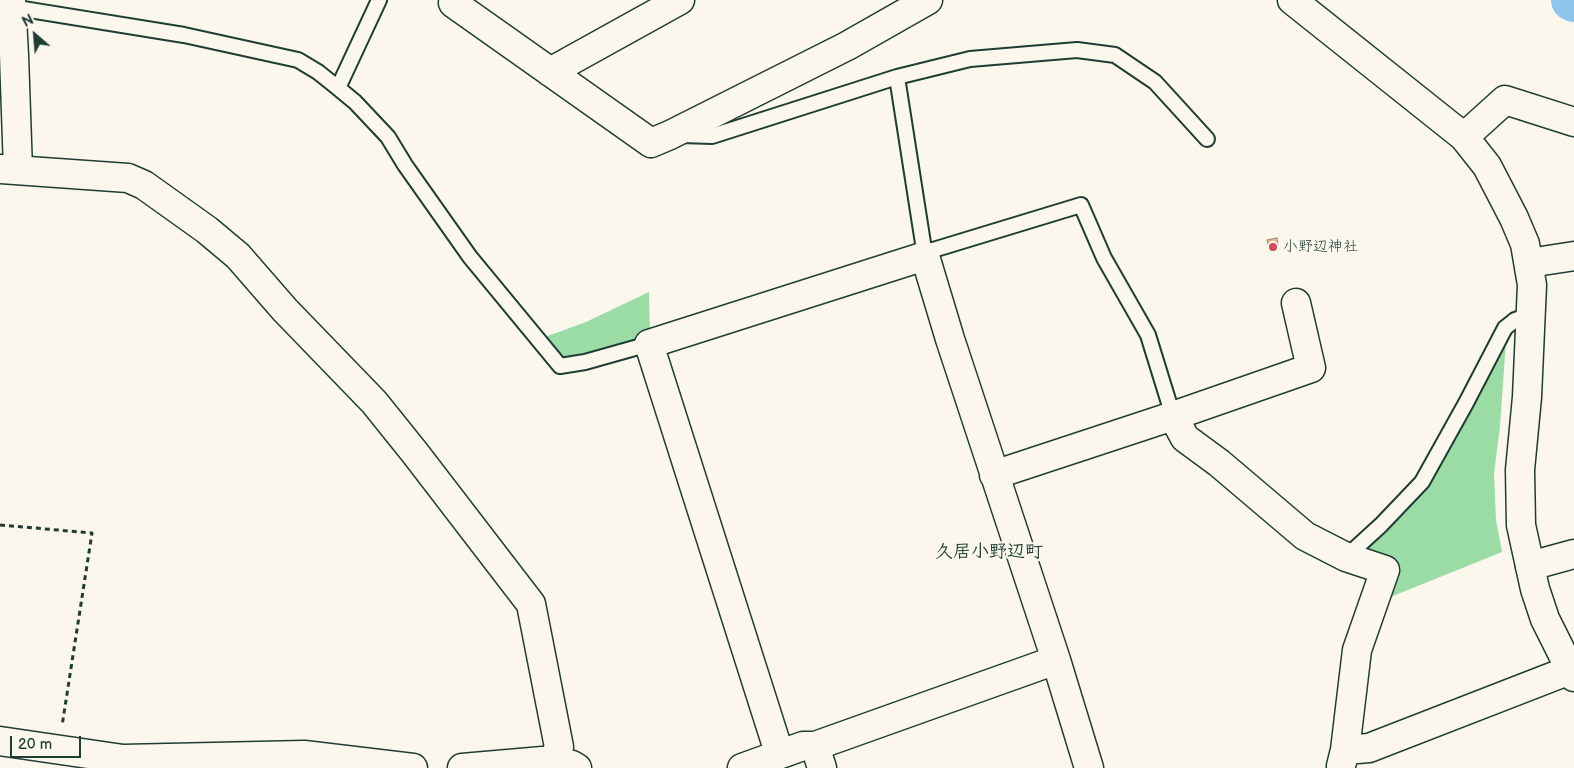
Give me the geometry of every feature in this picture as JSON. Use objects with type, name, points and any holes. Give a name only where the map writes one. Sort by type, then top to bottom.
[{"type":"street","points":[[454,0],[453,3],[651,143],[847,46],[928,0]]},
{"type":"street","points":[[550,72],[680,0]]},
{"type":"street","points":[[1292,0],[1464,137],[1487,166],[1502,193],[1524,244],[1532,286],[1532,314],[1520,479],[1521,525],[1535,589],[1544,619],[1572,674],[1343,759]]},
{"type":"street","points":[[11,4],[7,55],[9,169],[128,178],[144,185],[208,230],[238,256],[285,310],[374,402],[530,604],[559,747],[560,765],[462,768]]},
{"type":"street","points":[[1464,137],[1505,100],[1574,122]]},
{"type":"street","points":[[782,753],[776,743],[649,344],[925,256],[994,475],[1056,660],[1089,768]]},
{"type":"street","points":[[1529,263],[1574,256]]},
{"type":"street","points":[[994,475],[1311,368],[1296,303]]},
{"type":"street","points":[[1173,416],[1185,438],[1219,463],[1280,517],[1305,536],[1346,557],[1385,570],[1358,650],[1343,759]]},
{"type":"street","points":[[1530,566],[1574,554]]},
{"type":"street","points":[[742,768],[803,746],[819,757],[1056,660]]},
{"type":"street","points":[[0,741],[123,759],[304,755],[413,768]]},
{"type":"lane","points":[[338,88],[379,0]]},
{"type":"lane","points":[[11,4],[184,35],[298,60],[318,72],[355,102],[388,137],[470,257],[560,366],[585,362],[649,344]]},
{"type":"lane","points":[[670,135],[712,136],[897,77],[970,59],[1077,50],[1115,55],[1155,82],[1207,139]]},
{"type":"lane","points":[[897,77],[925,256],[933,250],[1081,205],[1104,258],[1148,335],[1173,416]]},
{"type":"lane","points":[[1346,557],[1381,525],[1422,482],[1505,328],[1515,320],[1532,314]]},
{"type":"path","points":[[0,524],[92,534],[58,750]]},
{"type":"green space","points":[[649,292],[650,337],[581,357],[564,357],[545,337],[586,322]]},
{"type":"green space","points":[[1506,341],[1500,426],[1494,474],[1496,520],[1502,552],[1383,600],[1366,547],[1426,483],[1502,342]]},
{"type":"building","points":[[1277,238],[1278,245],[1269,247],[1267,240]]},
{"type":"place","name":"小野辺神社","points":[[1273,247]]},
{"type":"district","name":"久居小野辺町","points":[[989,552]]}]
